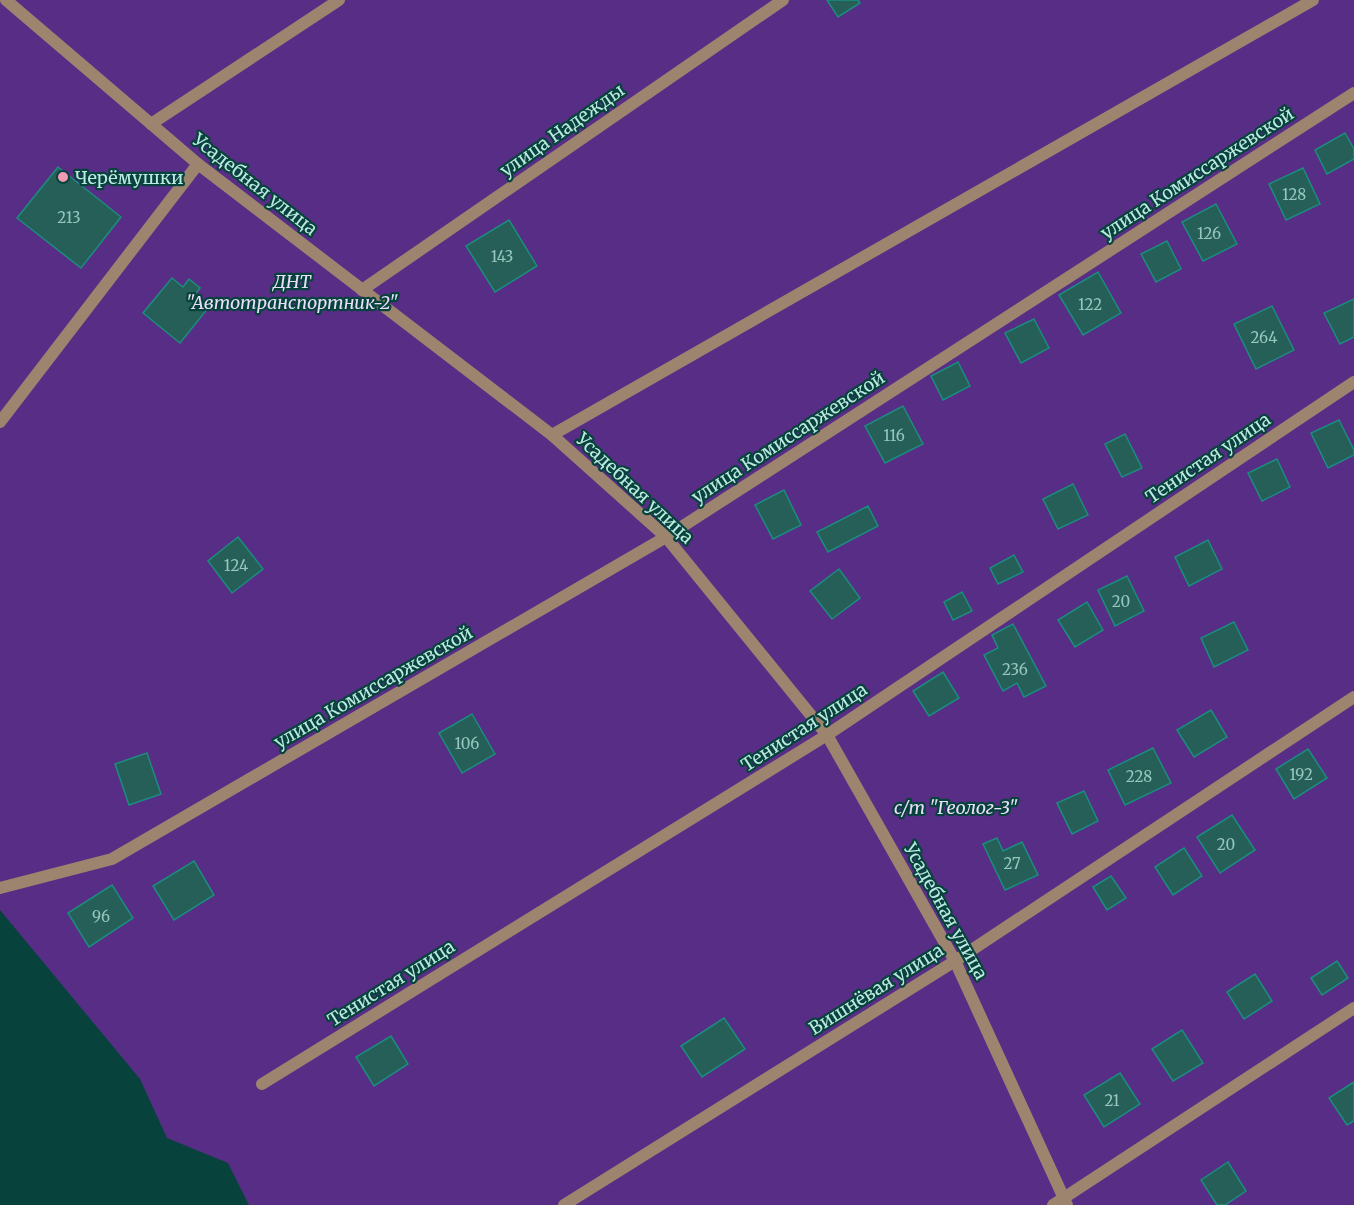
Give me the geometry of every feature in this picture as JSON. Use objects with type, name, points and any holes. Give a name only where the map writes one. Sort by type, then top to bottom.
[{"type":"street","name":"Усадебная улица","points":[[6,0],[198,164],[552,435],[666,537],[827,735],[955,961],[1061,1203],[1354,1008]]},
{"type":"street","points":[[151,124],[339,0]]},
{"type":"street","name":"улица Надежды","points":[[362,290],[783,0]]},
{"type":"street","points":[[552,435],[1313,0]]},
{"type":"street","name":"улица Комиссаржевской","points":[[0,888],[112,859],[666,537],[1354,93]]},
{"type":"street","points":[[0,422],[198,164]]},
{"type":"street","name":"Тенистая улица","points":[[262,1084],[827,735],[1354,382]]},
{"type":"street","name":"Вишнёвая улица","points":[[564,1205],[955,961],[1354,697]]},
{"type":"green space","name":"с/т \"Геолог-3\"","points":[[0,0],[1354,0],[1354,1205],[249,1205],[228,1163],[167,1138],[140,1079],[0,910]]},
{"type":"building","points":[[827,0],[858,0],[860,3],[838,17]]},
{"type":"building","points":[[1345,133],[1354,149],[1354,159],[1327,174],[1315,150]]},
{"type":"building","points":[[58,167],[121,217],[81,268],[17,218]]},
{"type":"building","points":[[1303,168],[1320,204],[1286,220],[1269,184]]},
{"type":"building","points":[[1216,204],[1237,244],[1203,261],[1182,222]]},
{"type":"building","points":[[509,220],[537,266],[495,292],[466,246]]},
{"type":"building","points":[[1167,241],[1181,269],[1156,282],[1141,254]]},
{"type":"building","points":[[1098,272],[1121,313],[1083,335],[1059,295]]},
{"type":"building","points":[[172,278],[183,287],[189,279],[200,288],[194,296],[209,307],[180,343],[143,313]]},
{"type":"building","points":[[1354,299],[1354,337],[1340,344],[1324,313]]},
{"type":"building","points":[[1272,306],[1294,350],[1256,369],[1234,324]]},
{"type":"building","points":[[1034,319],[1049,348],[1021,363],[1005,333]]},
{"type":"building","points":[[958,362],[970,386],[943,400],[931,376]]},
{"type":"building","points":[[903,406],[923,444],[885,463],[865,426]]},
{"type":"building","points":[[1339,420],[1354,450],[1354,455],[1328,468],[1311,433]]},
{"type":"building","points":[[1125,434],[1142,468],[1122,477],[1105,444]]},
{"type":"building","points":[[1277,459],[1290,487],[1262,501],[1248,473]]},
{"type":"building","points":[[1073,484],[1088,515],[1058,529],[1043,499]]},
{"type":"building","points":[[784,490],[801,525],[773,539],[755,505]]},
{"type":"building","points":[[868,506],[878,526],[828,552],[817,532]]},
{"type":"building","points":[[238,537],[263,569],[232,593],[208,561]]},
{"type":"building","points":[[1208,540],[1222,569],[1189,586],[1175,557]]},
{"type":"building","points":[[1014,555],[1023,572],[998,584],[990,568]]},
{"type":"building","points":[[839,569],[860,598],[832,619],[810,591]]},
{"type":"building","points":[[1127,576],[1144,611],[1115,626],[1098,590]]},
{"type":"building","points":[[962,592],[972,611],[953,620],[944,602]]},
{"type":"building","points":[[1087,602],[1103,630],[1075,647],[1058,620]]},
{"type":"building","points":[[1234,622],[1248,650],[1214,667],[1201,638]]},
{"type":"building","points":[[1013,624],[1046,686],[1024,697],[1017,683],[1003,691],[984,655],[998,648],[992,635]]},
{"type":"building","points":[[943,672],[959,698],[929,716],[913,691]]},
{"type":"building","points":[[1211,710],[1227,737],[1194,757],[1177,730]]},
{"type":"building","points":[[472,714],[495,754],[462,773],[439,733]]},
{"type":"building","points":[[1153,748],[1171,783],[1125,805],[1108,770]]},
{"type":"building","points":[[1308,749],[1327,778],[1294,799],[1276,769]]},
{"type":"building","points":[[147,753],[161,794],[129,805],[115,764]]},
{"type":"building","points":[[1084,791],[1098,821],[1072,834],[1057,803]]},
{"type":"building","points":[[1232,815],[1255,850],[1220,873],[1197,837]]},
{"type":"building","points":[[997,838],[1003,851],[1022,842],[1038,875],[1005,890],[983,844]]},
{"type":"building","points":[[1184,848],[1202,876],[1173,895],[1155,867]]},
{"type":"building","points":[[194,861],[214,895],[174,920],[153,886]]},
{"type":"building","points":[[1111,876],[1126,898],[1107,910],[1093,887]]},
{"type":"building","points":[[112,885],[133,918],[89,947],[68,913]]},
{"type":"building","points":[[1337,961],[1348,978],[1322,995],[1311,978]]},
{"type":"building","points":[[1255,974],[1272,1001],[1244,1019],[1227,992]]},
{"type":"building","points":[[724,1018],[745,1049],[702,1077],[681,1046]]},
{"type":"building","points":[[1182,1030],[1203,1063],[1173,1081],[1152,1049]]},
{"type":"building","points":[[391,1036],[408,1064],[374,1086],[356,1057]]},
{"type":"building","points":[[1120,1073],[1140,1104],[1104,1127],[1084,1095]]},
{"type":"building","points":[[1354,1082],[1354,1121],[1347,1125],[1329,1098]]},
{"type":"building","points":[[1228,1162],[1246,1191],[1225,1205],[1217,1205],[1201,1180]]},
{"type":"place","name":"Черёмушки","points":[[63,177]]},
{"type":"park label","name":"ДНТ \"Автотранспортник-2\"","points":[[292,291]]}]
